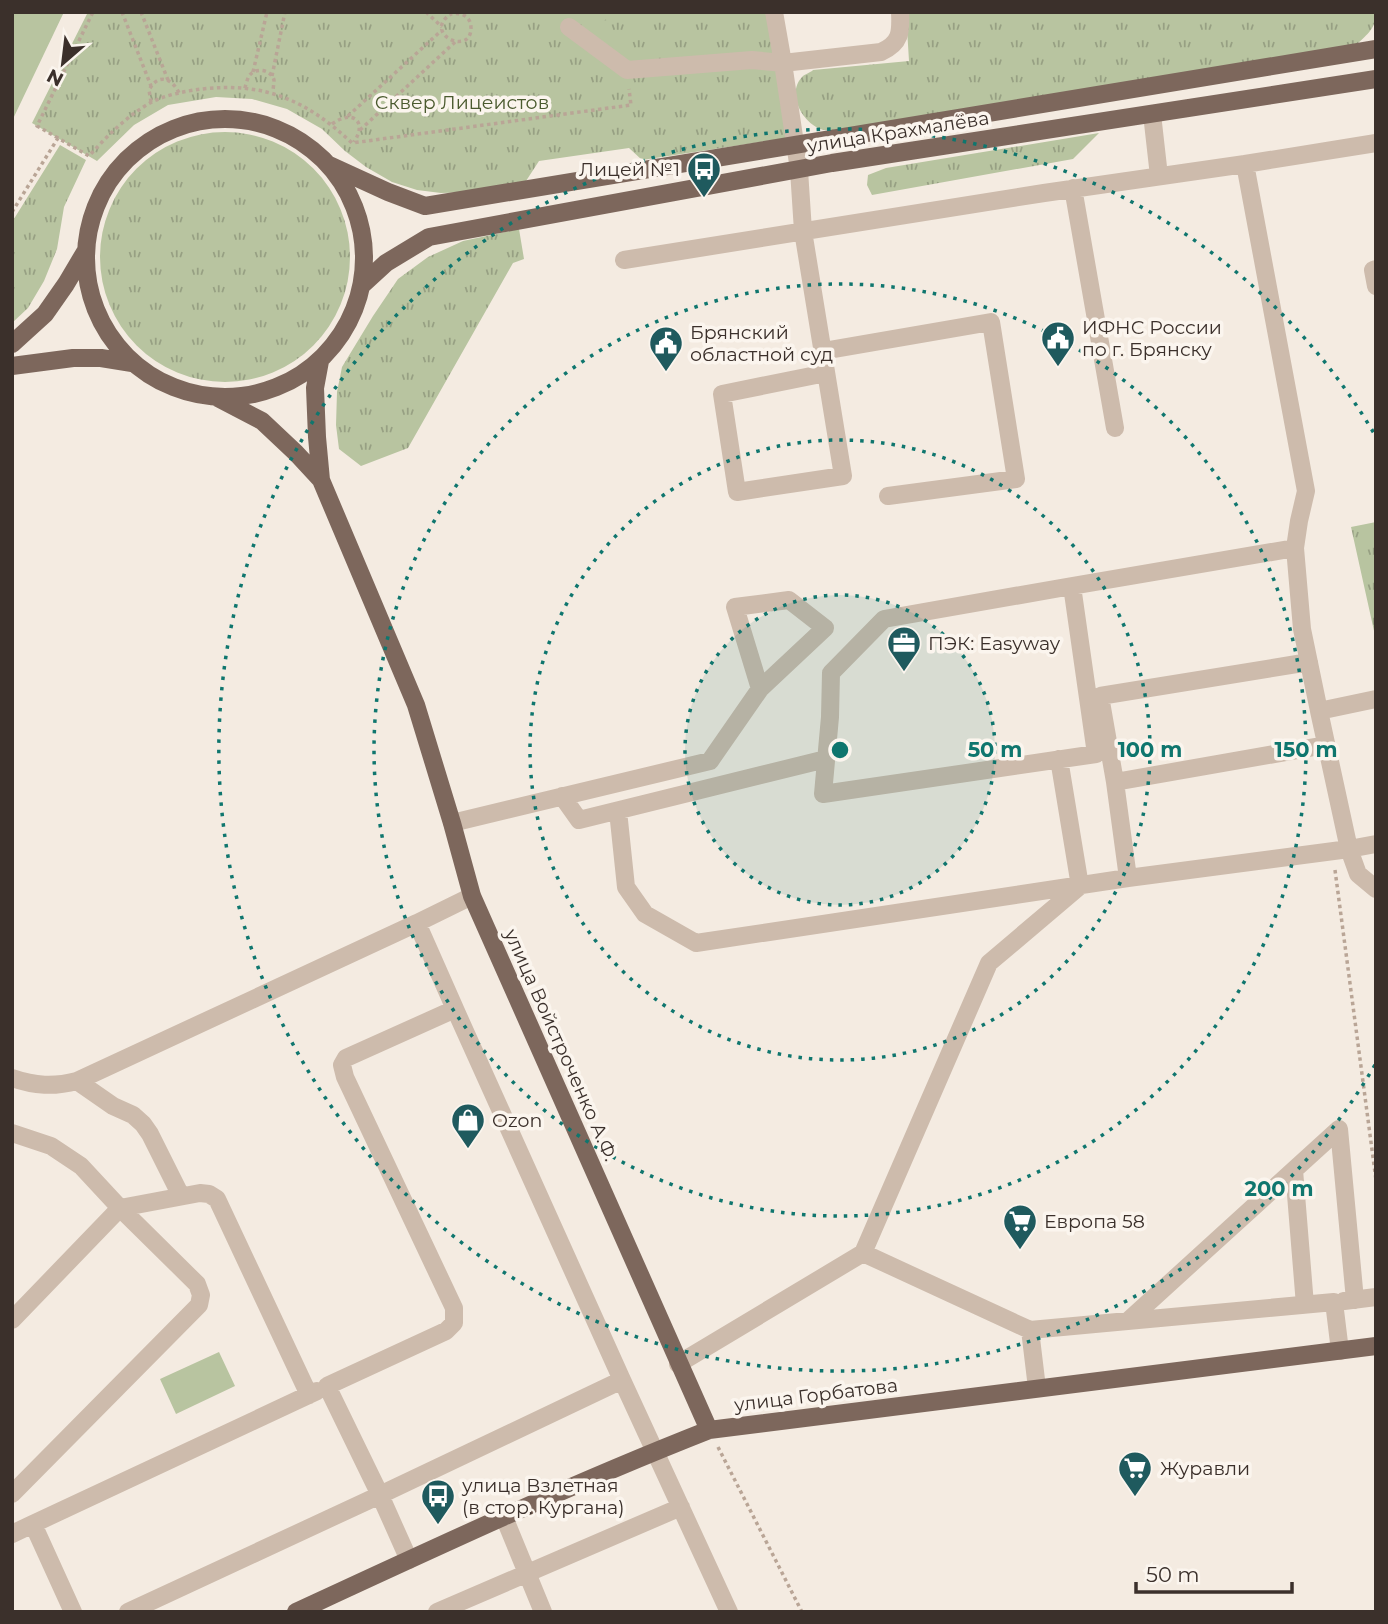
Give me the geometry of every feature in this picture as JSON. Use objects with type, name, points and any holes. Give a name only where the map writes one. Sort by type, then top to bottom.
[{"type":"main road","points":[[329,165],[425,206],[1376,49]]},
{"type":"main road","name":"улица Крахмалёва","points":[[362,285],[386,263],[429,237],[832,163],[1376,79]]},
{"type":"main road","points":[[218,398],[259,394],[291,382],[320,361],[347,327],[362,285],[362,231],[352,201],[329,165],[304,143],[276,128],[244,120],[212,119],[180,126],[151,139],[126,159],[106,185],[92,214],[85,253],[88,284],[96,313],[111,340],[132,363],[172,388],[218,398],[262,421],[321,480]]},
{"type":"main road","points":[[12,344],[45,314],[85,253]]},
{"type":"main road","points":[[12,366],[73,358],[102,358],[132,363]]},
{"type":"main road","points":[[320,361],[315,388],[321,480]]},
{"type":"main road","name":"улица Войстроченко А.Ф.","points":[[321,480],[416,705],[472,895],[709,1430]]},
{"type":"main road","name":"улица Горбатова","points":[[296,1612],[503,1517],[709,1430],[1376,1346]]},
{"type":"lane","points":[[774,12],[796,145],[803,232],[843,477],[737,492],[722,394],[826,373]]},
{"type":"lane","points":[[569,27],[626,69],[751,60],[783,63],[881,52],[898,39],[901,30],[900,12]]},
{"type":"lane","points":[[1152,114],[1159,176]]},
{"type":"lane","points":[[624,260],[1073,188],[1376,143]]},
{"type":"lane","points":[[1245,164],[1306,491],[1295,548],[1302,629],[1326,745],[1340,850],[1358,874],[1376,889]]},
{"type":"lane","points":[[1073,188],[1115,428]]},
{"type":"lane","points":[[1376,269],[1373,270],[1376,286]]},
{"type":"lane","points":[[823,351],[991,322],[1016,479],[888,496]]},
{"type":"lane","points":[[1072,586],[1096,754],[822,794],[830,717],[831,673],[884,619],[1072,586],[1295,548]]},
{"type":"lane","points":[[452,822],[710,761],[760,690],[825,628],[789,600],[735,607],[760,690]]},
{"type":"lane","points":[[1128,878],[1100,696],[1309,662]]},
{"type":"lane","points":[[1320,711],[1376,699]]},
{"type":"lane","points":[[1115,782],[1326,745]]},
{"type":"lane","points":[[562,796],[579,820],[826,759]]},
{"type":"lane","points":[[1059,759],[1080,886]]},
{"type":"lane","points":[[618,811],[626,887],[645,914],[696,943],[1376,844]]},
{"type":"lane","points":[[678,1364],[863,1253],[989,963],[1080,886]]},
{"type":"lane","points":[[12,1078],[25,1083],[58,1086],[77,1081],[472,895]]},
{"type":"lane","points":[[417,923],[729,1612]]},
{"type":"lane","points":[[12,1534],[446,1331],[454,1324],[454,1308],[345,1077],[342,1065],[346,1059],[455,1009]]},
{"type":"lane","points":[[77,1081],[143,1124],[181,1196]]},
{"type":"lane","points":[[1128,1321],[1339,1129],[1355,1300]]},
{"type":"lane","points":[[12,1133],[51,1146],[81,1166],[197,1284],[201,1295],[199,1305],[12,1494]]},
{"type":"lane","points":[[1294,1170],[1305,1305]]},
{"type":"lane","points":[[12,1320],[120,1208],[200,1193],[209,1194],[217,1199],[309,1395]]},
{"type":"lane","points":[[863,1253],[1030,1330],[1376,1297]]},
{"type":"lane","points":[[1334,1302],[1340,1351]]},
{"type":"lane","points":[[1030,1330],[1037,1388]]},
{"type":"lane","points":[[128,1612],[622,1380]]},
{"type":"lane","points":[[327,1386],[409,1560]]},
{"type":"lane","points":[[437,1612],[681,1507]]},
{"type":"lane","points":[[503,1517],[543,1612]]},
{"type":"lane","points":[[33,1524],[73,1612]]},
{"type":"path","points":[[93,12],[37,126],[89,156],[134,114],[151,103],[179,93],[216,88],[273,92],[299,103],[332,124],[352,143],[631,105],[626,69]]},
{"type":"path","points":[[122,12],[151,86],[151,103]]},
{"type":"path","points":[[141,12],[168,80],[175,85],[179,93]]},
{"type":"path","points":[[253,72],[267,12]]},
{"type":"path","points":[[273,92],[272,76],[285,12]]},
{"type":"path","points":[[332,124],[348,116],[442,29],[444,20],[450,13],[466,16],[471,23],[468,37],[460,42],[447,38],[442,29],[426,12]]},
{"type":"path","points":[[360,130],[455,42]]},
{"type":"path","points":[[245,88],[248,77],[253,72],[265,71],[272,76]]},
{"type":"path","points":[[151,86],[158,80],[168,80]]},
{"type":"path","points":[[348,116],[358,122],[360,130],[354,142]]},
{"type":"path","points":[[12,212],[58,138]]},
{"type":"path","points":[[1340,850],[1376,1180]]},
{"type":"path","points":[[709,1430],[802,1612]]},
{"type":"green space","points":[[12,12],[64,12],[12,121]]},
{"type":"green space","name":"Сквер Лицеистов","points":[[88,12],[781,12],[800,136],[642,160],[629,148],[539,161],[526,181],[473,192],[441,193],[417,190],[392,182],[366,167],[322,129],[287,109],[252,99],[216,97],[168,105],[134,125],[97,161],[32,123]]},
{"type":"green space","points":[[585,12],[710,12],[598,21]]},
{"type":"green space","points":[[906,12],[1376,12],[1376,18],[1368,34],[1357,44],[841,130],[824,130],[809,122],[796,99],[798,83],[803,76],[813,70],[909,61]]},
{"type":"green space","points":[[225,132],[273,142],[294,153],[313,169],[329,188],[340,209],[350,257],[340,305],[329,326],[313,345],[294,361],[273,372],[225,382],[177,372],[156,361],[137,345],[121,326],[110,305],[100,257],[110,209],[121,188],[137,169],[156,153],[177,142]]},
{"type":"green space","points":[[1099,133],[1073,159],[872,195],[867,185],[868,175],[886,168]]},
{"type":"green space","points":[[60,145],[86,160],[64,207],[57,249],[44,281],[28,308],[12,323],[12,222]]},
{"type":"green space","points":[[519,229],[524,259],[513,263],[408,448],[361,466],[339,449],[336,425],[337,392],[342,367],[373,316],[398,279],[428,257],[463,241]]},
{"type":"green space","points":[[1376,522],[1376,640],[1351,527]]},
{"type":"green space","points":[[219,1352],[235,1386],[176,1414],[160,1379]]},
{"type":"place","name":"Лицей №1","points":[[704,199]]},
{"type":"place","name":"ИФНС России по г. Брянску","points":[[1058,368]]},
{"type":"place","name":"Брянский областной суд","points":[[666,373]]},
{"type":"place","name":"ПЭК: Easyway","points":[[904,673]]},
{"type":"place","name":"Ozon","points":[[468,1150]]},
{"type":"place","name":"Европа 58","points":[[1020,1251]]},
{"type":"place","name":"Журавли","points":[[1135,1498]]},
{"type":"place","name":"улица Взлетная (в стор. Кургана)","points":[[438,1526]]}]
